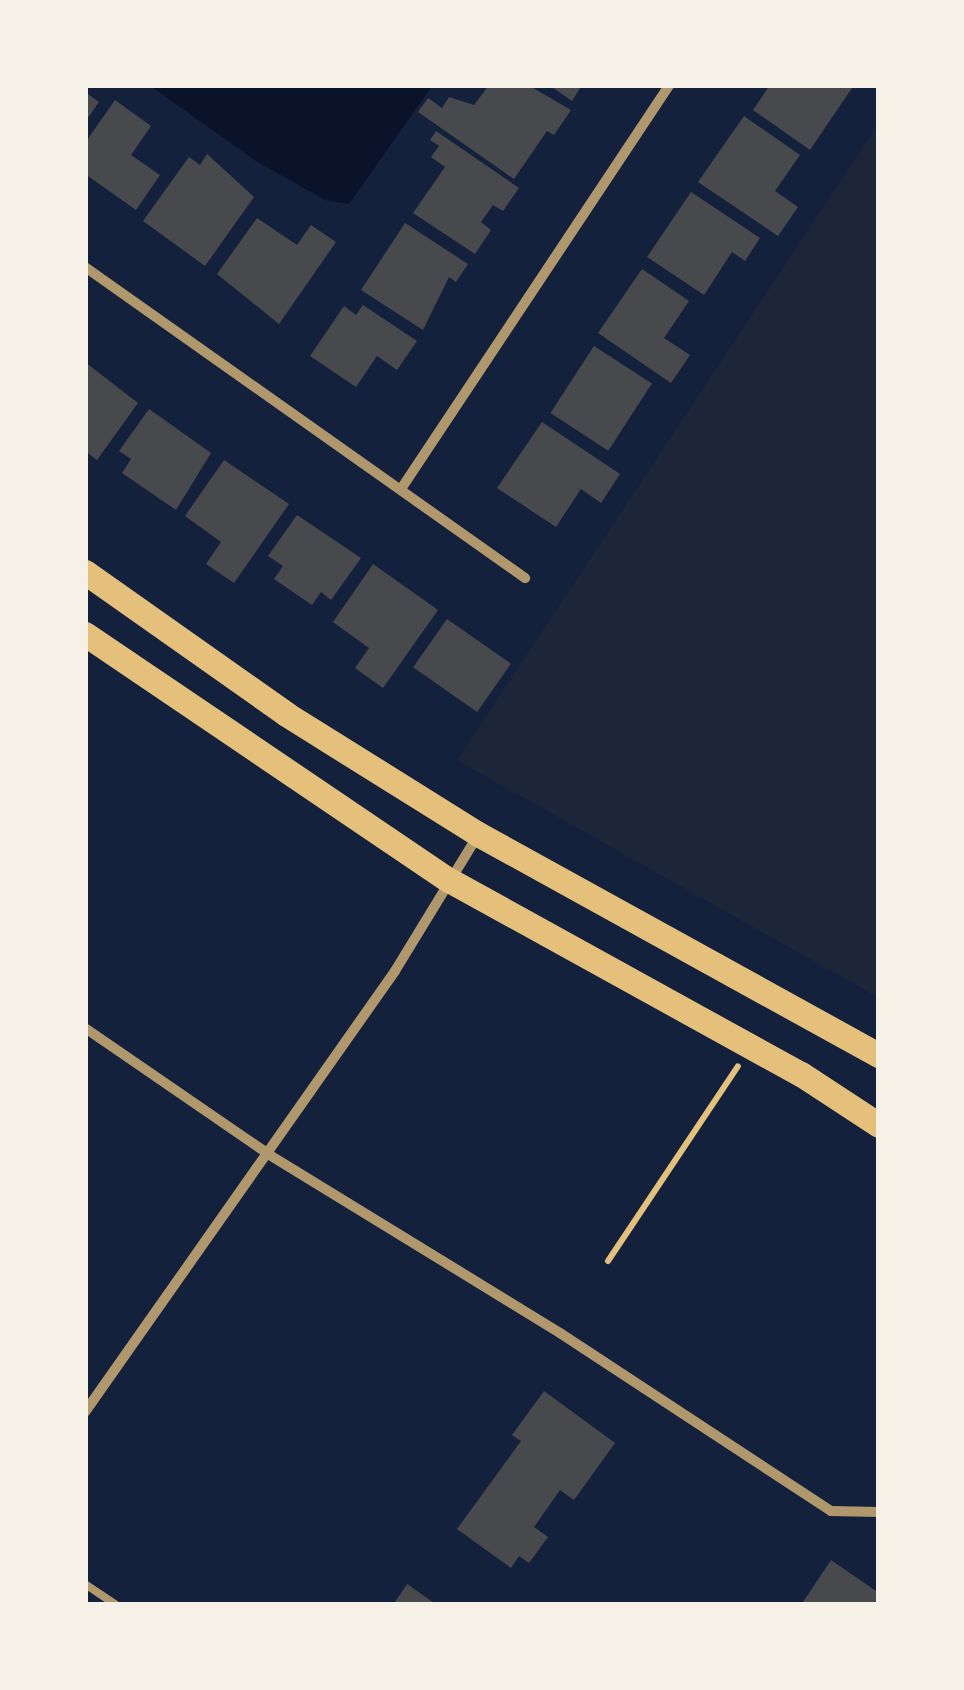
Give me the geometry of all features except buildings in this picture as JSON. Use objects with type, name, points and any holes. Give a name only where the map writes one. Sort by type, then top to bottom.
[{"type":"main road","points":[[85,572],[286,714],[478,834],[879,1055]]},
{"type":"main road","points":[[85,634],[449,880],[751,1046],[879,1125]]},
{"type":"street","points":[[401,490],[669,85]]},
{"type":"street","points":[[85,267],[525,578]]},
{"type":"street","points":[[85,1412],[396,971],[478,834]]},
{"type":"street","points":[[85,1028],[268,1154],[560,1333],[831,1511],[879,1512]]},
{"type":"lane","points":[[85,1584],[116,1605]]},
{"type":"path","points":[[608,1261],[751,1046]]},
{"type":"shaded area","points":[[149,85],[433,85],[349,204],[325,200],[256,161]]},
{"type":"shaded area","points":[[879,123],[879,998],[457,760]]}]
